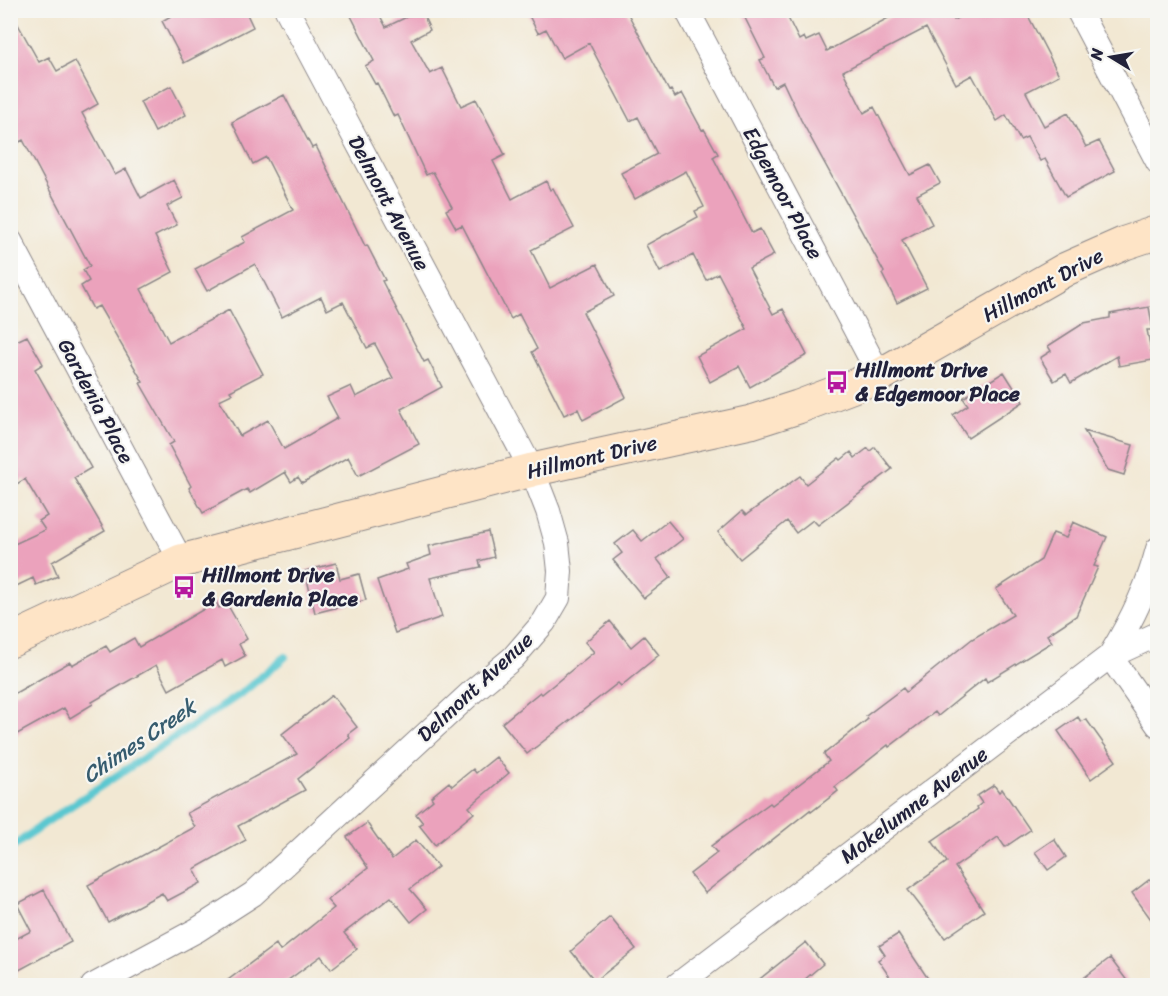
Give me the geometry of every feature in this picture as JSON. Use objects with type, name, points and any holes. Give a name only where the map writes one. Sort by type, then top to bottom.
[{"type":"street","name":"Delmont Avenue","points":[[93,986],[196,930],[253,894],[473,691],[513,658],[544,622],[558,598],[560,571],[557,543],[532,470],[286,10]]},
{"type":"street","name":"Edgemoor Place","points":[[687,10],[872,359],[877,377]]},
{"type":"street","points":[[1078,10],[1158,162]]},
{"type":"street","name":"Hillmont Drive","points":[[10,641],[181,561],[532,470],[751,422],[798,407],[877,377],[1066,269],[1125,243],[1158,232]]},
{"type":"street","name":"Gardenia Place","points":[[10,241],[181,561]]},
{"type":"street","points":[[1158,549],[1151,575],[1134,614],[1110,656],[1158,725]]},
{"type":"street","name":"Mokelumne Avenue","points":[[675,986],[1110,656],[1158,634]]},
{"type":"building","points":[[10,10],[39,62],[49,57],[57,71],[75,61],[98,104],[82,113],[115,175],[126,169],[141,198],[174,180],[183,198],[167,206],[177,225],[155,236],[173,272],[141,289],[169,342],[229,310],[263,374],[230,391],[232,394],[219,400],[240,436],[268,420],[284,449],[338,418],[327,397],[351,386],[356,397],[393,378],[375,344],[367,348],[343,302],[327,310],[321,297],[282,317],[255,264],[207,291],[195,269],[245,242],[242,237],[293,210],[266,157],[253,164],[232,122],[284,95],[312,148],[316,146],[424,362],[428,360],[442,387],[401,409],[419,444],[358,476],[348,457],[302,483],[298,477],[291,482],[285,472],[250,493],[247,489],[203,513],[169,445],[174,442],[140,383],[143,382],[99,306],[93,309],[81,286],[89,281],[83,270],[90,266],[23,140],[10,147]]},
{"type":"building","points":[[181,10],[245,10],[253,27],[184,63],[162,21]]},
{"type":"building","points":[[348,10],[377,10],[386,27],[421,10],[430,30],[411,40],[430,74],[442,68],[461,106],[476,99],[505,155],[493,161],[512,199],[546,181],[550,190],[553,188],[574,228],[531,250],[550,288],[597,264],[614,296],[583,312],[626,397],[583,420],[578,409],[564,415],[532,352],[537,349],[519,314],[511,319],[462,225],[456,228],[446,210],[452,207],[433,172],[426,175],[398,115],[394,117],[377,83],[375,84],[365,66],[374,61]]},
{"type":"building","points":[[526,10],[626,10],[669,91],[671,90],[675,97],[682,93],[702,130],[704,129],[718,154],[713,157],[752,233],[760,229],[774,255],[749,268],[773,314],[783,309],[807,355],[750,387],[739,366],[710,382],[697,356],[747,329],[718,273],[706,280],[693,255],[660,272],[646,245],[698,217],[695,211],[704,207],[686,171],[635,199],[621,173],[657,154],[638,117],[630,121],[589,43],[562,58],[546,29],[538,33]]},
{"type":"building","points":[[741,10],[784,10],[799,40],[804,37],[806,41],[819,35],[827,51],[903,10],[959,10],[952,14],[954,20],[972,10],[1025,10],[1059,75],[1026,92],[1044,126],[1068,113],[1086,147],[1099,141],[1115,171],[1066,197],[1045,159],[1040,161],[1027,137],[1020,140],[1006,115],[997,121],[972,75],[956,84],[926,28],[843,71],[864,113],[874,107],[910,175],[930,165],[940,183],[917,195],[932,224],[902,240],[927,288],[897,303],[882,274],[884,272],[801,120],[783,82],[774,87],[760,60],[765,58]]},
{"type":"building","points":[[171,86],[186,115],[155,132],[140,102]]},
{"type":"building","points":[[1149,307],[1153,330],[1147,330],[1153,360],[1119,366],[1117,356],[1071,383],[1066,374],[1054,381],[1040,358],[1051,351],[1048,346],[1084,323],[1110,318],[1110,314]]},
{"type":"building","points":[[27,336],[43,364],[35,369],[91,468],[74,478],[105,531],[52,562],[58,576],[36,585],[33,578],[10,589],[10,546],[45,530],[39,521],[47,516],[25,479],[10,488],[10,344]]},
{"type":"building","points":[[1004,372],[1023,402],[968,438],[953,415],[968,405],[963,398]]},
{"type":"building","points":[[1084,431],[1133,445],[1124,475],[1108,470]]},
{"type":"building","points":[[875,447],[892,469],[818,525],[813,520],[796,533],[787,521],[740,559],[718,532],[742,511],[746,515],[800,476],[806,484],[839,458],[841,460],[851,452],[855,458],[868,448],[870,451]]},
{"type":"building","points":[[668,521],[683,539],[657,559],[671,577],[644,598],[613,560],[622,553],[615,544],[633,530],[642,541]]},
{"type":"building","points":[[1073,522],[1107,537],[1094,566],[1098,567],[1076,616],[1047,635],[1052,642],[987,682],[985,678],[938,716],[935,712],[889,747],[888,745],[835,787],[838,791],[811,812],[810,810],[705,893],[690,874],[717,853],[711,846],[770,803],[772,805],[829,761],[824,754],[868,719],[866,716],[903,688],[906,692],[972,639],[1013,615],[996,589],[1041,560],[1053,533],[1066,538]]},
{"type":"building","points":[[488,532],[494,557],[479,561],[481,567],[430,578],[442,617],[395,633],[377,580],[408,569],[406,564],[431,555],[429,546]]},
{"type":"building","points":[[336,563],[340,579],[359,574],[366,600],[315,613],[305,571]]},
{"type":"building","points":[[216,602],[219,608],[227,604],[247,639],[239,644],[245,656],[225,667],[222,660],[169,690],[156,665],[92,702],[93,704],[70,718],[64,708],[10,738],[10,696],[70,662],[72,665],[106,646],[110,652],[134,638],[139,647]]},
{"type":"building","points":[[610,621],[631,647],[644,636],[659,655],[621,686],[618,683],[527,754],[502,723],[594,652],[585,642]]},
{"type":"building","points":[[332,695],[357,727],[348,734],[350,738],[298,779],[305,790],[238,826],[246,840],[194,869],[201,883],[167,901],[162,893],[108,922],[88,885],[195,827],[187,813],[297,754],[282,734]]},
{"type":"building","points":[[1078,717],[1081,722],[1086,719],[1116,761],[1091,779],[1058,731]]},
{"type":"building","points":[[496,757],[509,773],[469,807],[474,813],[435,845],[419,825],[423,823],[416,814],[449,782],[452,786],[473,769],[476,773]]},
{"type":"building","points":[[994,785],[999,792],[1002,789],[1030,830],[1005,847],[998,837],[955,867],[984,911],[945,938],[908,890],[947,862],[932,841],[978,809],[977,807],[982,803],[977,796]]},
{"type":"building","points":[[367,823],[392,859],[416,840],[438,867],[410,889],[427,909],[411,922],[391,897],[344,933],[357,949],[331,969],[321,956],[280,986],[220,986],[276,944],[280,951],[334,908],[327,900],[368,868],[347,837]]},
{"type":"building","points":[[1054,839],[1066,857],[1048,870],[1035,852]]},
{"type":"building","points":[[1158,873],[1158,929],[1132,893]]},
{"type":"building","points":[[44,890],[71,942],[10,975],[10,942],[31,931],[17,904]]},
{"type":"building","points":[[610,917],[636,949],[595,981],[571,951]]},
{"type":"building","points":[[898,934],[933,986],[896,986],[878,960],[885,955],[879,946]]},
{"type":"building","points":[[806,942],[823,964],[797,986],[751,986]]},
{"type":"building","points":[[1110,958],[1131,986],[1073,986]]},
{"type":"waterway","name":"Chimes Creek","points":[[10,849],[45,823],[242,693],[285,657]]},
{"type":"place","name":"Hillmont Drive & Edgemoor Place","points":[[837,382]]},
{"type":"place","name":"Hillmont Drive & Gardenia Place","points":[[184,587]]}]
